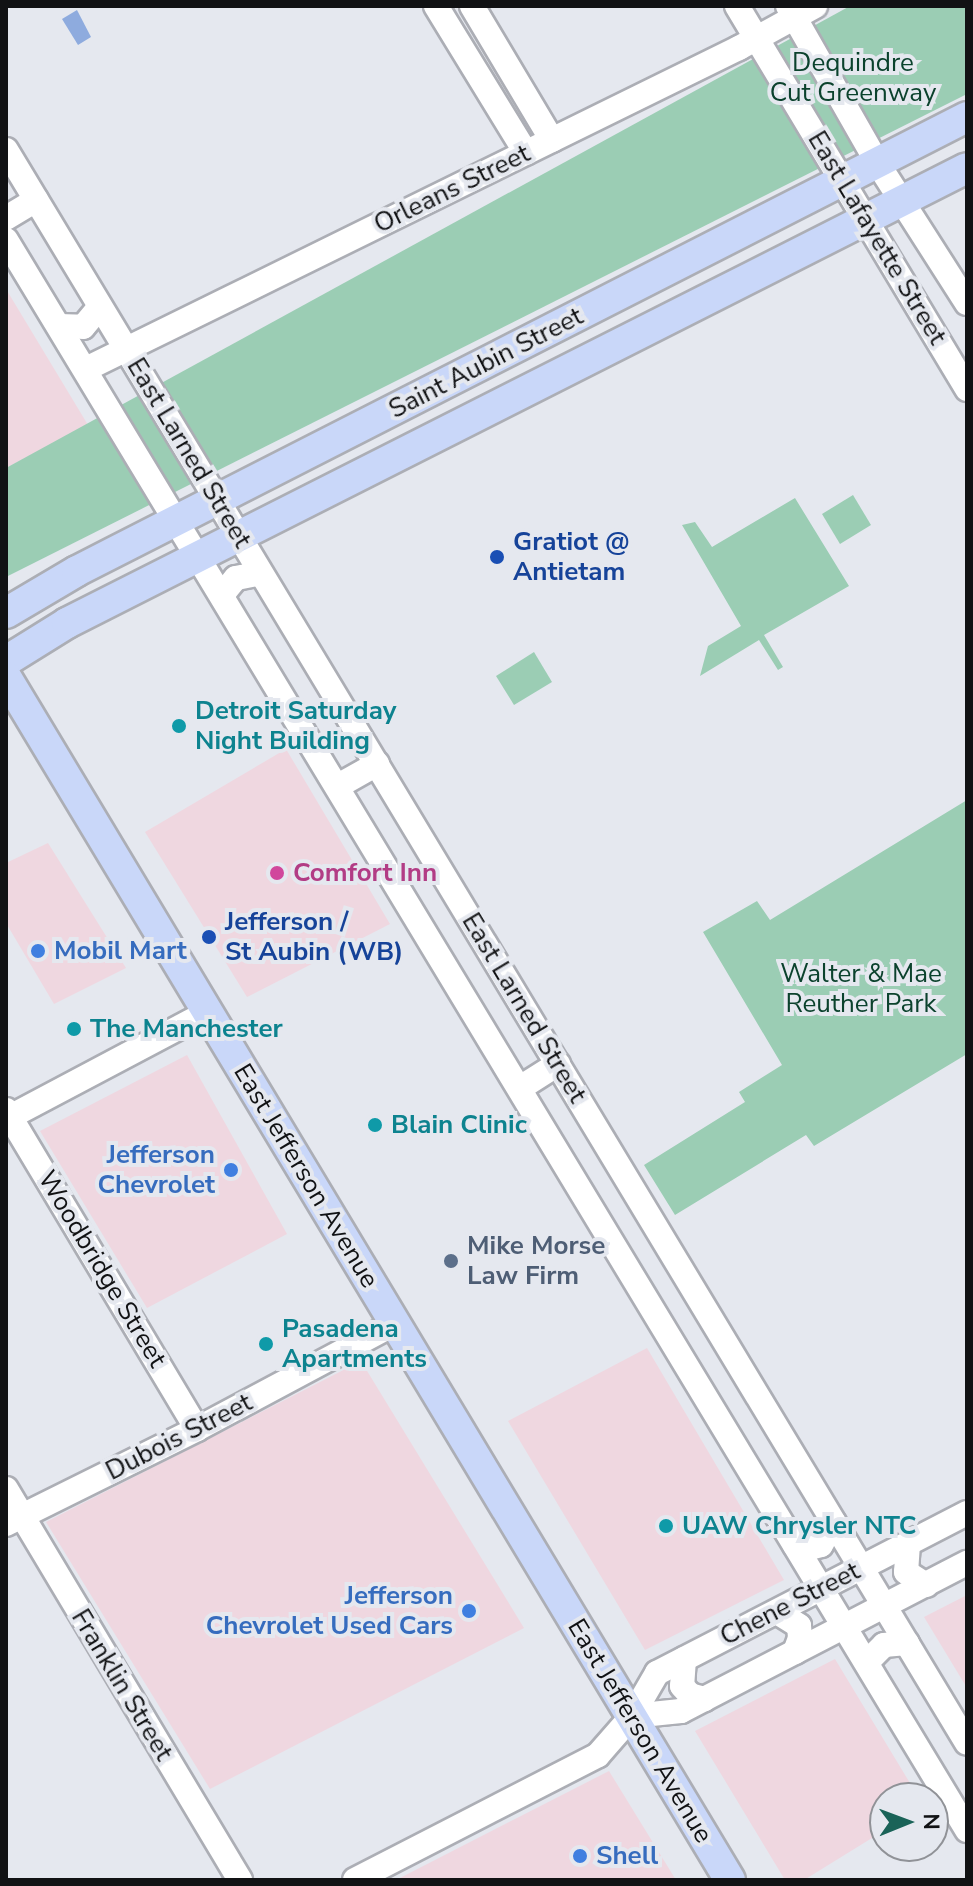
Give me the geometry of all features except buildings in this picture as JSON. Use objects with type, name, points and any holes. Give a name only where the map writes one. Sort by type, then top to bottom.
[{"type":"main road","name":"Saint Aubin Street","points":[[6,613],[177,520],[967,117]]},
{"type":"main road","points":[[925,139],[927,162],[956,173]]},
{"type":"main road","name":"Saint Aubin Street","points":[[6,661],[55,630],[157,577],[956,173]]},
{"type":"main road","points":[[805,200],[821,219],[823,241]]},
{"type":"main road","points":[[534,338],[555,378]]},
{"type":"main road","points":[[258,480],[262,502],[279,517]]},
{"type":"main road","points":[[140,540],[155,556],[157,577]]},
{"type":"main road","points":[[35,597],[39,617],[55,630]]},
{"type":"main road","name":"East Jefferson Avenue","points":[[6,677],[730,1880]]},
{"type":"street","points":[[436,6],[526,153]]},
{"type":"street","points":[[472,6],[552,140]]},
{"type":"street","name":"East Lafayette Street","points":[[737,6],[967,389]]},
{"type":"street","name":"Orleans Street","points":[[86,369],[758,38],[799,10]]},
{"type":"street","name":"East Lafayette Street","points":[[799,10],[817,59],[923,237],[966,300]]},
{"type":"street","name":"East Larned Street","points":[[6,150],[967,1743]]},
{"type":"street","points":[[6,218],[36,200]]},
{"type":"street","points":[[893,266],[906,241],[923,237]]},
{"type":"street","name":"East Larned Street","points":[[6,240],[967,1830]]},
{"type":"street","points":[[59,326],[83,327],[100,307]]},
{"type":"street","points":[[222,595],[236,578],[261,573]]},
{"type":"street","points":[[338,786],[377,764]]},
{"type":"street","points":[[7,1115],[208,1012]]},
{"type":"street","points":[[520,1088],[558,1064]]},
{"type":"street","name":"Woodbridge Street","points":[[7,1115],[197,1429]]},
{"type":"street","name":"Dubois Street","points":[[14,1520],[197,1429],[394,1324]]},
{"type":"street","name":"Franklin Street","points":[[6,1489],[14,1520],[240,1880]]},
{"type":"street","name":"Chene Street","points":[[355,1880],[598,1755],[632,1716],[654,1676],[967,1513]]},
{"type":"street","points":[[795,1545],[810,1548],[821,1545],[834,1522]]},
{"type":"street","points":[[908,1544],[906,1572],[926,1585]]},
{"type":"street","name":"Chene Street","points":[[632,1716],[681,1711],[967,1563]]},
{"type":"street","points":[[777,1612],[799,1626],[800,1638],[795,1652]]},
{"type":"street","points":[[867,1662],[884,1645],[907,1643]]},
{"type":"street","points":[[684,1659],[682,1686],[690,1695],[704,1699]]},
{"type":"shaded area","points":[[6,289],[88,425],[6,468]]},
{"type":"shaded area","points":[[286,749],[390,924],[247,997],[145,832]]},
{"type":"shaded area","points":[[48,843],[126,968],[54,1004],[6,923],[6,863]]},
{"type":"shaded area","points":[[187,1055],[287,1234],[147,1308],[40,1131]]},
{"type":"shaded area","points":[[647,1348],[784,1580],[645,1650],[508,1421]]},
{"type":"shaded area","points":[[361,1361],[524,1628],[210,1789],[46,1522]]},
{"type":"shaded area","points":[[967,1595],[967,1688],[924,1617]]},
{"type":"shaded area","points":[[835,1659],[909,1782],[869,1782],[869,1840],[804,1880],[785,1880],[695,1731]]},
{"type":"shaded area","points":[[609,1771],[676,1880],[396,1880],[517,1818]]},
{"type":"green space","name":"Dequindre Cut Greenway","points":[[850,6],[967,6],[967,94],[6,577],[6,468]]},
{"type":"green space","points":[[853,495],[871,525],[840,544],[822,514]]},
{"type":"green space","points":[[795,498],[849,586],[764,635],[783,667],[778,670],[759,640],[700,676],[708,646],[741,626],[682,525],[695,522],[712,547]]},
{"type":"green space","points":[[534,652],[552,682],[514,705],[496,676]]},
{"type":"green space","name":"Walter & Mae Reuther Park","points":[[967,800],[967,1054],[814,1146],[806,1135],[675,1215],[644,1165],[745,1102],[739,1092],[782,1065],[703,932],[757,901],[770,920]]},
{"type":"water","points":[[77,10],[91,37],[78,45],[62,19]]},
{"type":"place","name":"Gratiot @ Antietam","points":[[497,557]]},
{"type":"place","name":"Detroit Saturday Night Building","points":[[179,726]]},
{"type":"place","name":"Comfort Inn","points":[[277,873]]},
{"type":"place","name":"Jefferson / St Aubin (WB)","points":[[209,937]]},
{"type":"place","name":"Mobil Mart","points":[[38,951]]},
{"type":"place","name":"The Manchester","points":[[74,1029]]},
{"type":"place","name":"Blain Clinic","points":[[375,1125]]},
{"type":"place","name":"Jefferson Chevrolet","points":[[231,1170]]},
{"type":"place","name":"Mike Morse Law Firm","points":[[451,1261]]},
{"type":"place","name":"Pasadena Apartments","points":[[266,1344]]},
{"type":"place","name":"UAW Chrysler NTC","points":[[666,1526]]},
{"type":"place","name":"Jefferson Chevrolet Used Cars","points":[[469,1611]]},
{"type":"place","name":"Shell","points":[[580,1856]]}]
